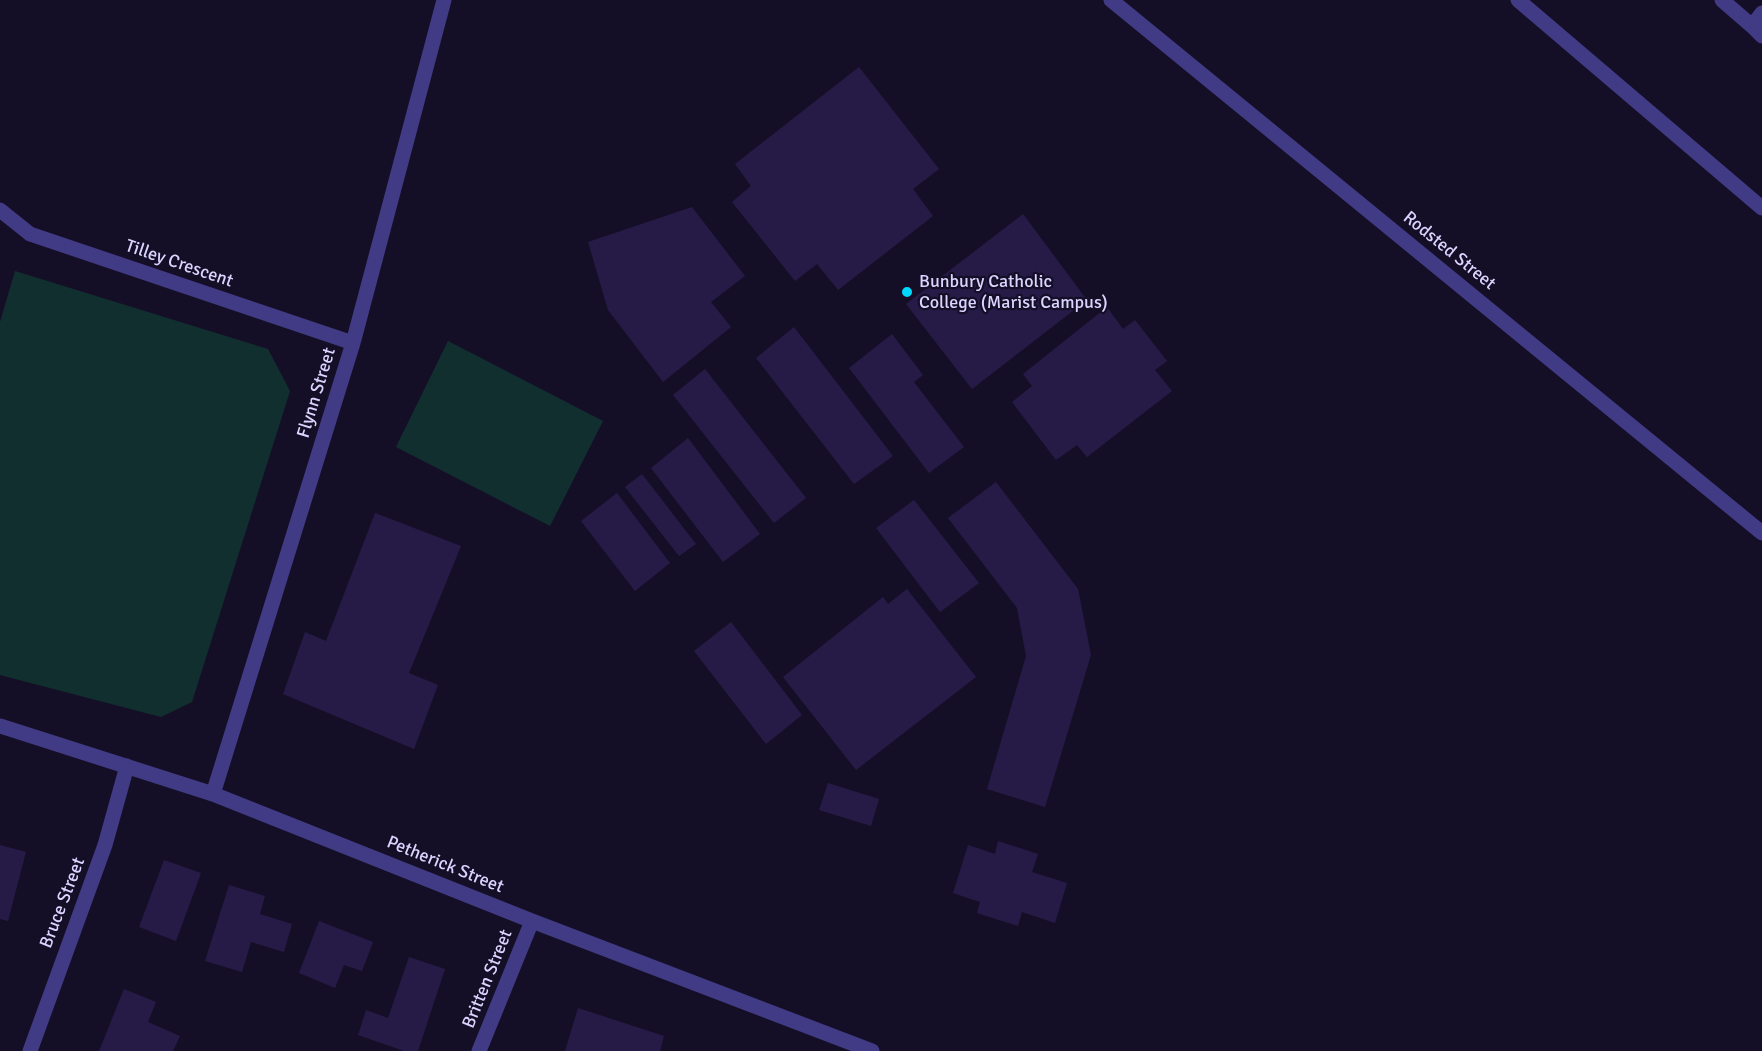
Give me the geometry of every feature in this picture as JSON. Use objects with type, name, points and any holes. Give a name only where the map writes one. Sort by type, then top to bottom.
[{"type":"street","name":"Flynn Street","points":[[213,794],[353,343],[444,0]]},
{"type":"street","name":"Rodsted Street","points":[[1111,0],[1762,533]]},
{"type":"street","points":[[1518,0],[1762,208]]},
{"type":"street","points":[[1722,0],[1757,31],[1762,13]]},
{"type":"street","name":"Tilley Crescent","points":[[0,210],[30,234],[353,343]]},
{"type":"street","name":"Petherick Street","points":[[0,726],[213,794],[532,921],[872,1051]]},
{"type":"street","name":"Bruce Street","points":[[30,1051],[105,845],[127,766]]},
{"type":"street","name":"Britten Street","points":[[479,1051],[532,921]]},
{"type":"green space","points":[[15,271],[268,349],[290,391],[192,702],[161,717],[0,675],[0,322]]},
{"type":"green space","points":[[448,341],[603,421],[550,526],[396,447]]},
{"type":"building","points":[[859,67],[939,169],[913,189],[933,216],[838,290],[817,264],[795,281],[732,202],[751,186],[735,164]]},
{"type":"building","points":[[692,207],[745,276],[711,302],[731,327],[663,382],[608,310],[588,242]]},
{"type":"building","points":[[1023,214],[1087,300],[972,389],[906,304]]},
{"type":"building","points":[[1107,307],[1123,329],[1135,320],[1167,361],[1155,370],[1172,391],[1087,457],[1077,445],[1056,460],[1012,402],[1032,386],[1023,374]]},
{"type":"building","points":[[794,327],[893,456],[854,484],[756,358]]},
{"type":"building","points":[[892,334],[923,375],[914,382],[964,447],[929,473],[849,368]]},
{"type":"building","points":[[705,369],[806,498],[774,523],[673,395]]},
{"type":"building","points":[[688,438],[760,534],[723,562],[651,468]]},
{"type":"building","points":[[642,474],[696,544],[679,556],[625,487]]},
{"type":"building","points":[[996,482],[1078,589],[1091,655],[1045,807],[987,789],[1026,656],[1017,608],[948,518]]},
{"type":"building","points":[[617,493],[670,563],[635,591],[581,521]]},
{"type":"building","points":[[914,500],[979,583],[940,612],[876,528]]},
{"type":"building","points":[[375,513],[461,546],[409,673],[438,685],[414,749],[283,694],[305,632],[326,641]]},
{"type":"building","points":[[907,589],[976,677],[856,770],[783,677],[883,597],[888,604]]},
{"type":"building","points":[[731,622],[802,715],[766,744],[694,651]]},
{"type":"building","points":[[828,783],[879,799],[871,826],[819,810]]},
{"type":"building","points":[[998,841],[1038,854],[1032,872],[1067,883],[1055,923],[1022,912],[1018,926],[977,913],[980,902],[953,893],[968,845],[995,854]]},
{"type":"building","points":[[0,845],[26,852],[8,921],[0,919]]},
{"type":"building","points":[[164,860],[201,873],[176,941],[139,927]]},
{"type":"building","points":[[229,885],[265,896],[260,914],[292,924],[284,952],[251,942],[242,972],[205,961]]},
{"type":"building","points":[[319,921],[373,942],[362,971],[344,965],[335,988],[299,973]]},
{"type":"building","points":[[409,957],[445,969],[418,1051],[404,1051],[358,1035],[366,1010],[388,1018]]},
{"type":"building","points":[[124,989],[156,1002],[148,1022],[180,1036],[173,1051],[99,1051]]},
{"type":"building","points":[[578,1008],[664,1036],[660,1051],[565,1051]]},
{"type":"place","name":"Bunbury Catholic College (Marist Campus)","points":[[907,292]]}]
